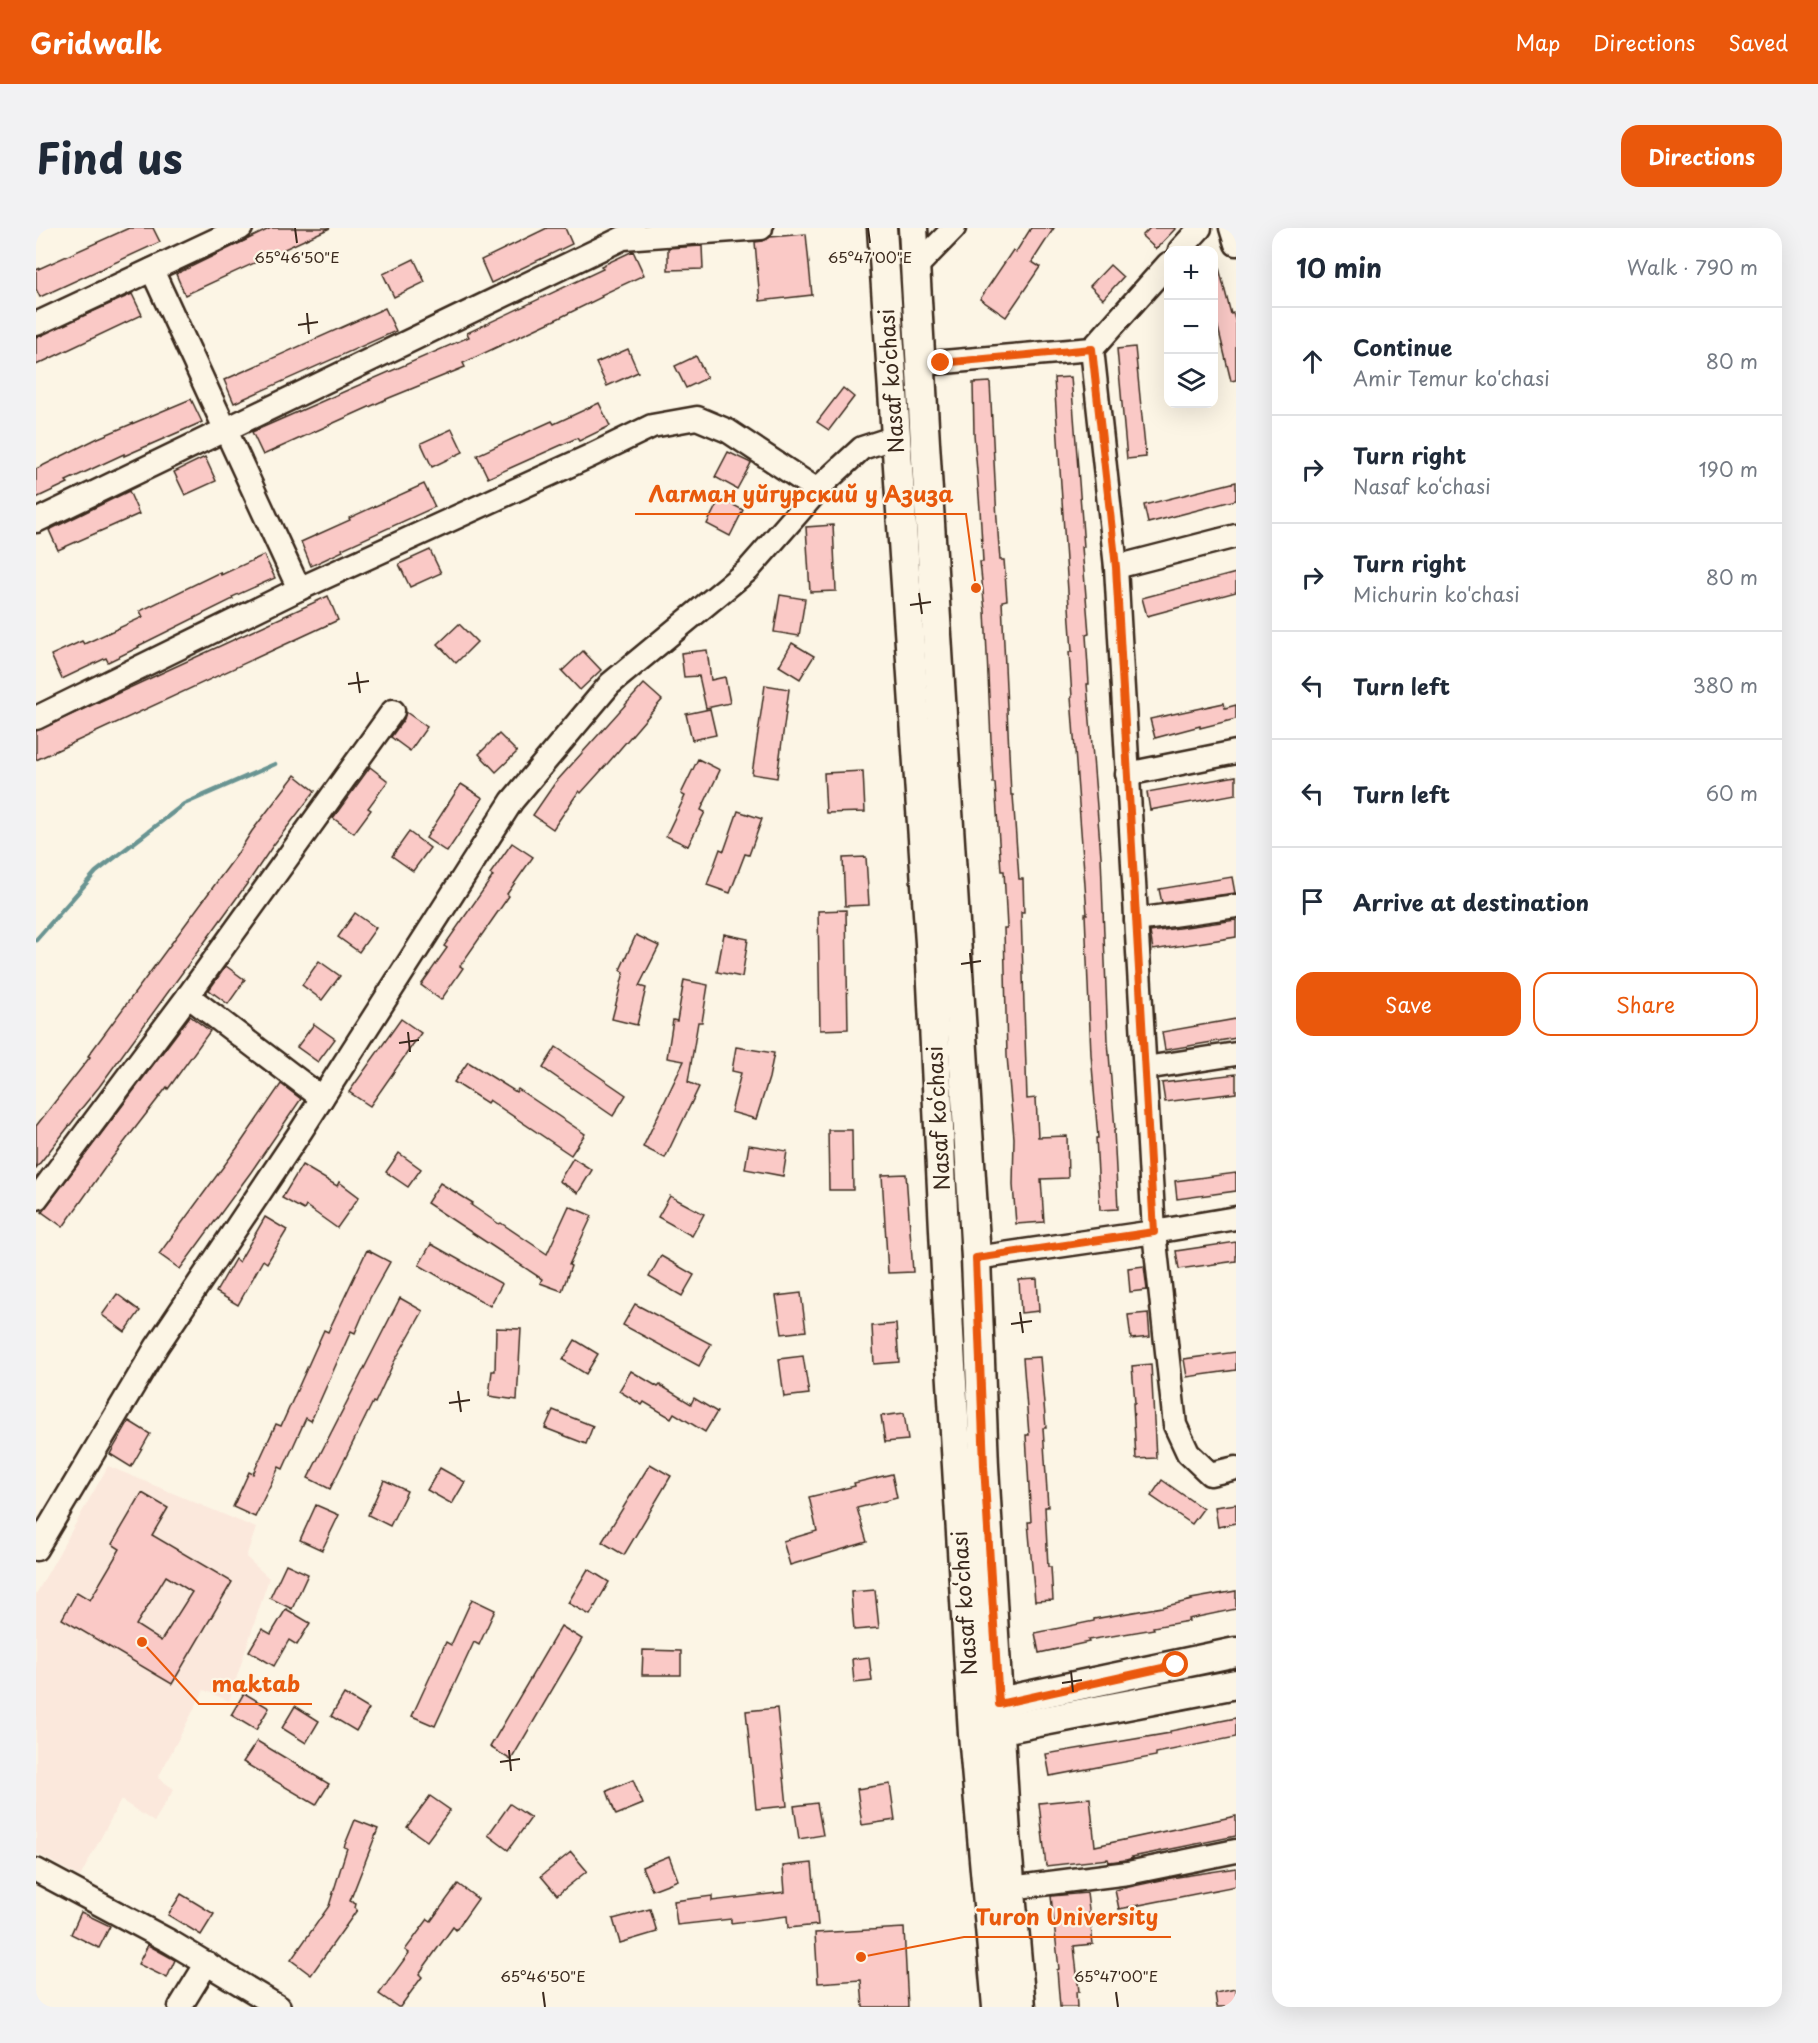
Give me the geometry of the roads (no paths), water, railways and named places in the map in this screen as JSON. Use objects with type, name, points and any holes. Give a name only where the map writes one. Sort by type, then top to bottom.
[{"type":"main road","name":"Nasaf ko‘chasi","points":[[882,228],[930,943],[949,1344],[986,1719],[1010,1888],[1021,2007]]},
{"type":"main road","name":"Nasaf ko‘chasi","points":[[913,228],[976,1258],[984,1466],[986,1719],[997,2007]]},
{"type":"main road","points":[[986,1719],[1236,1652]]},
{"type":"main road","points":[[986,1719],[1236,1684]]},
{"type":"street","points":[[36,324],[241,228]]},
{"type":"street","points":[[36,522],[225,431],[622,233],[761,228]]},
{"type":"street","points":[[916,267],[954,228]]},
{"type":"street","points":[[1184,246],[1200,228]]},
{"type":"street","points":[[1231,228],[1236,244]]},
{"type":"street","points":[[921,364],[1092,349],[1164,268]]},
{"type":"street","points":[[152,270],[299,589]]},
{"type":"street","points":[[1092,349],[1116,567],[1154,1232],[1175,1425],[1188,1454],[1210,1474],[1236,1468]]},
{"type":"street","points":[[36,718],[299,589],[652,426],[698,418],[728,431],[817,490]]},
{"type":"street","points":[[38,1540],[157,1346],[322,1098],[512,801],[610,684],[748,570],[817,490],[862,448],[896,437]]},
{"type":"street","points":[[1116,567],[1236,536]]},
{"type":"street","points":[[37,1197],[188,996],[393,711]]},
{"type":"street","points":[[1127,774],[1236,752]]},
{"type":"street","points":[[1136,920],[1236,906]]},
{"type":"street","points":[[188,996],[322,1098]]},
{"type":"street","points":[[1144,1068],[1236,1054]]},
{"type":"street","points":[[976,1258],[1236,1218]]},
{"type":"street","points":[[1010,1888],[1128,1873],[1236,1851]]},
{"type":"street","points":[[36,1870],[169,1941],[279,2007]]},
{"type":"street","points":[[180,2007],[207,1963]]},
{"type":"waterway","points":[[36,940],[96,872],[184,804],[275,764]]},
{"type":"place","name":"Лагман уйгурский у Азиза","points":[[976,588]]},
{"type":"place","name":"maktab","points":[[142,1642]]},
{"type":"place","name":"Turon University","points":[[861,1957]]}]
